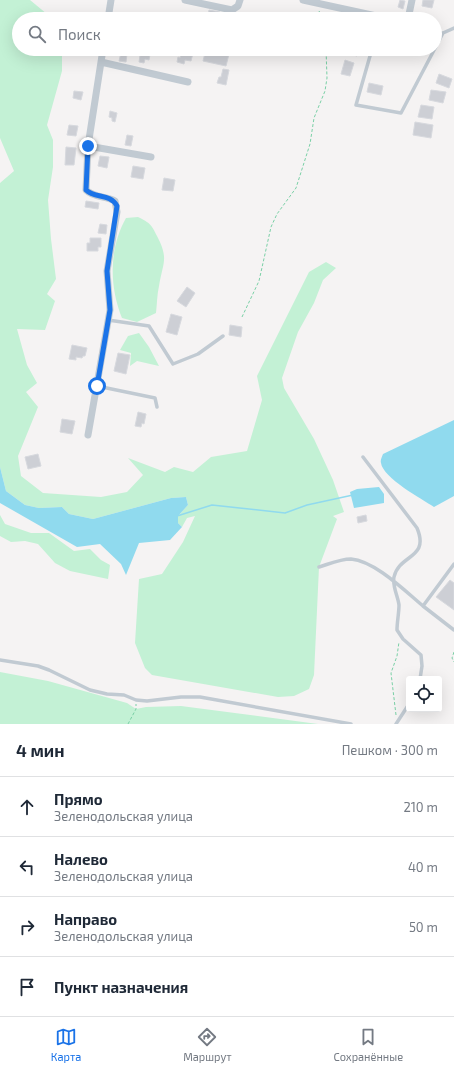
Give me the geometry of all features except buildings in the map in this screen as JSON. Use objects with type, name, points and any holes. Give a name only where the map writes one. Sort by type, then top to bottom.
[{"type":"street","points":[[109,12],[111,0]]},
{"type":"street","points":[[185,0],[232,10],[238,6],[240,0]]},
{"type":"street","points":[[303,0],[313,1],[353,12]]},
{"type":"street","points":[[409,12],[412,0]]},
{"type":"street","points":[[88,435],[108,320],[110,303],[107,271],[117,206],[115,201],[110,198],[90,194],[86,190],[88,146],[102,56]]},
{"type":"street","points":[[101,62],[188,82]]},
{"type":"street","points":[[88,146],[151,157]]},
{"type":"lane","points":[[442,37],[444,33],[454,28]]},
{"type":"lane","points":[[370,56],[356,105],[401,113],[432,56]]},
{"type":"lane","points":[[108,320],[149,326],[173,364],[198,354],[224,336]]},
{"type":"lane","points":[[97,386],[155,398],[157,407]]},
{"type":"lane","points":[[363,457],[417,528],[421,538],[420,547],[398,570],[394,577],[399,605],[397,625],[399,634],[421,655],[422,666],[420,676]]},
{"type":"lane","points":[[319,567],[341,560],[353,559],[364,562],[394,583],[454,630]]},
{"type":"lane","points":[[423,606],[454,564]]},
{"type":"lane","points":[[0,660],[38,666],[90,690],[107,694],[124,695],[136,700],[147,701],[181,697],[200,697],[351,724]]},
{"type":"lane","points":[[396,724],[406,708]]},
{"type":"path","points":[[242,317],[259,281],[271,227],[276,214],[296,188],[310,144],[314,118],[325,91],[327,78],[326,56]]},
{"type":"path","points":[[398,719],[391,673],[397,656],[399,634]]},
{"type":"path","points":[[454,652],[452,658],[454,662]]},
{"type":"path","points":[[128,724],[136,709],[136,700]]},
{"type":"green space","points":[[0,0],[30,0],[45,12],[12,12],[12,56],[62,56],[62,71],[47,125],[53,140],[53,167],[48,200],[56,279],[47,294],[55,301],[45,330],[17,329],[27,365],[37,383],[26,392],[38,407],[18,456],[21,476],[43,493],[101,497],[127,492],[143,475],[128,458],[165,472],[174,467],[193,472],[211,457],[247,451],[262,400],[257,376],[309,272],[326,262],[336,268],[323,280],[314,303],[298,332],[282,378],[284,388],[314,439],[333,480],[344,512],[333,516],[337,519],[319,567],[314,675],[309,689],[294,696],[278,697],[152,675],[145,668],[135,643],[139,579],[162,574],[183,542],[195,516],[187,518],[182,527],[178,523],[178,516],[188,505],[186,497],[171,498],[93,519],[69,514],[62,507],[39,508],[25,505],[6,491],[0,467],[0,183],[14,171],[0,138]]},
{"type":"green space","points":[[138,217],[148,222],[153,229],[161,244],[164,261],[158,289],[156,313],[137,322],[122,318],[115,293],[113,267],[116,242],[126,218]]},
{"type":"green space","points":[[139,333],[149,347],[159,366],[137,361],[130,366],[131,353],[120,350],[128,336]]},
{"type":"green space","points":[[0,515],[5,524],[31,533],[49,533],[74,551],[90,549],[101,560],[110,565],[108,579],[70,571],[55,563],[38,544],[25,541],[11,542],[0,536]]},
{"type":"green space","points":[[0,672],[48,681],[127,703],[136,709],[146,707],[181,706],[318,724],[0,724]]},
{"type":"water","points":[[454,420],[454,496],[434,507],[412,494],[388,475],[383,469],[381,460],[383,454]]},
{"type":"water","points":[[0,467],[6,491],[25,505],[39,508],[62,507],[69,514],[93,519],[171,498],[186,497],[188,505],[178,516],[178,523],[182,527],[170,540],[139,543],[126,575],[121,564],[100,544],[77,547],[0,503]]},
{"type":"water","points":[[379,487],[384,494],[384,503],[354,508],[350,492],[357,489]]},
{"type":"waterway","points":[[177,516],[212,505],[285,513],[307,505],[353,495]]},
{"type":"route","points":[[88,146],[86,190],[90,194],[110,198],[115,201],[117,206],[107,271],[110,310],[97,386]]}]
